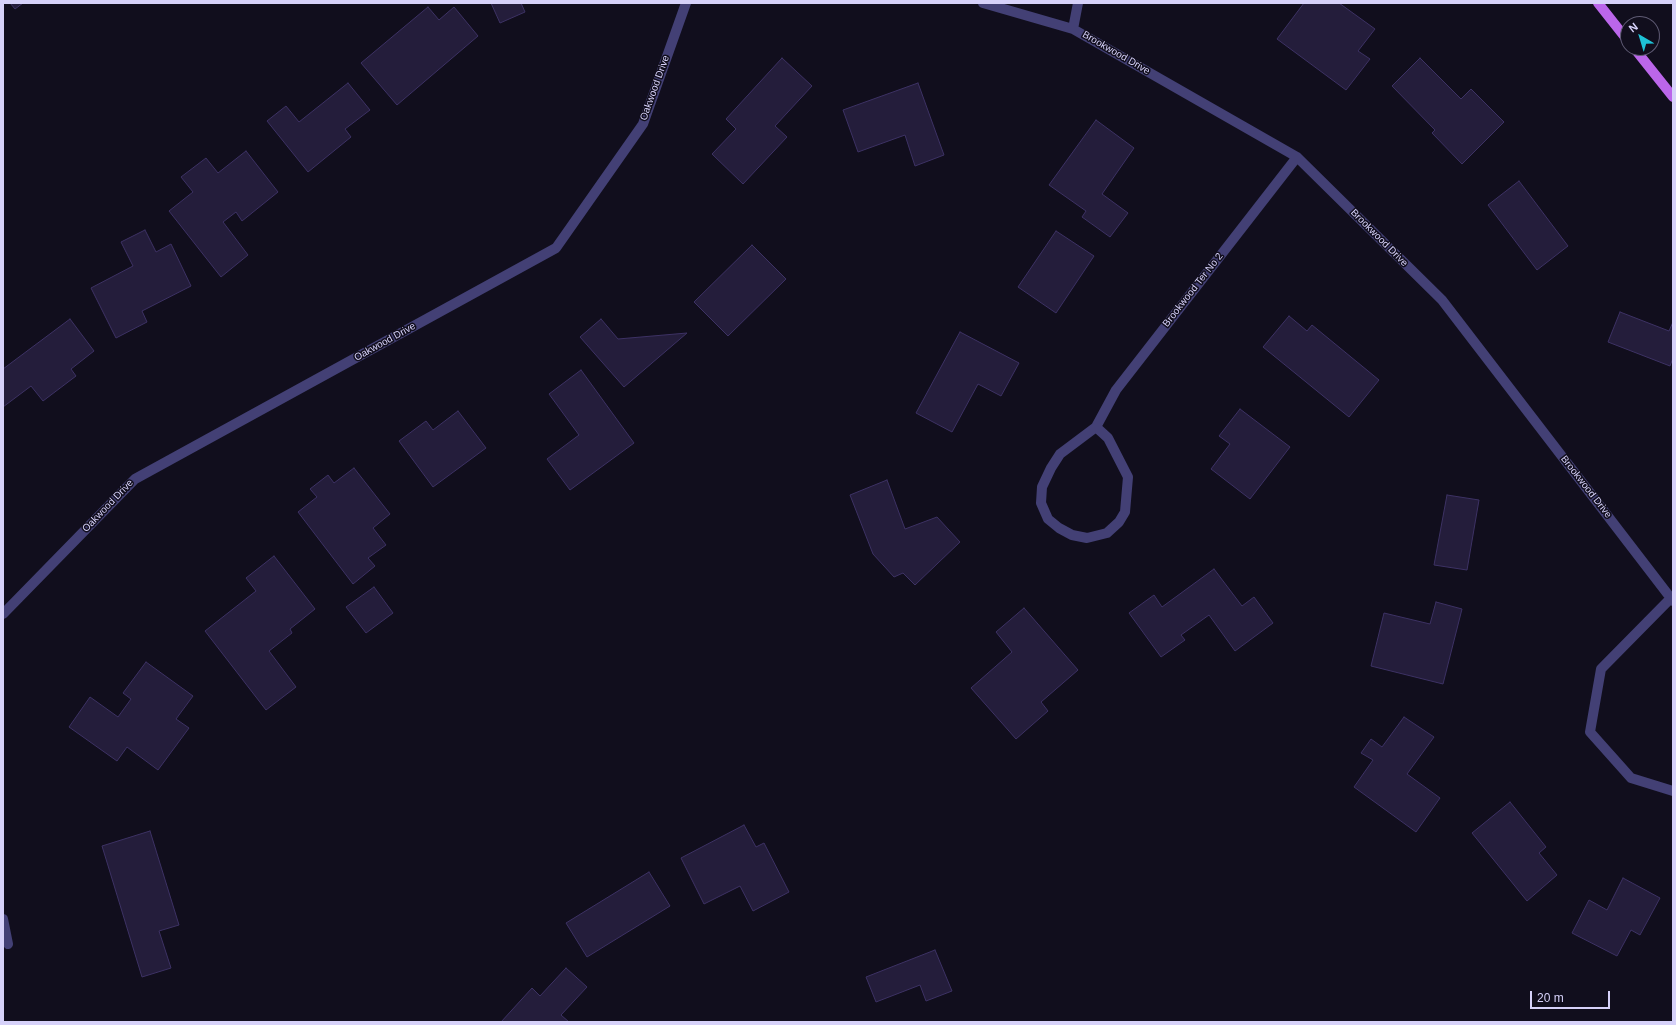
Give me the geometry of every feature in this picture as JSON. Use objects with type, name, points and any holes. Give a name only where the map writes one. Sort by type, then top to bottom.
[{"type":"main road","points":[[1598,3],[1620,31]]},
{"type":"main road","points":[[1640,56],[1673,98]]},
{"type":"street","name":"Oakwood Drive","points":[[3,614],[134,479],[556,248],[643,124],[686,3]]},
{"type":"street","name":"Brookwood Drive","points":[[983,3],[1073,29],[1296,157],[1442,300],[1672,599]]},
{"type":"street","points":[[1073,29],[1078,3]]},
{"type":"street","name":"Brookwood Ter No 2","points":[[1096,427],[1108,438],[1128,477],[1125,512],[1119,522],[1107,533],[1087,538],[1072,535],[1059,528],[1048,519],[1041,503],[1042,487],[1050,468],[1060,454],[1096,427],[1116,390],[1296,157]]},
{"type":"street","points":[[1672,599],[1601,669],[1590,732],[1631,778],[1673,791]]},
{"type":"street","points":[[3,919],[8,944]]},
{"type":"building","points":[[10,3],[23,3],[15,9]]},
{"type":"building","points":[[491,3],[521,3],[525,12],[500,23]]},
{"type":"building","points":[[1304,3],[1339,3],[1375,29],[1358,51],[1370,59],[1346,90],[1277,39]]},
{"type":"building","points":[[428,7],[439,20],[454,7],[478,36],[397,105],[361,63]]},
{"type":"building","points":[[782,58],[812,86],[775,126],[787,137],[743,184],[712,154],[736,129],[726,119]]},
{"type":"building","points":[[1420,58],[1461,99],[1471,89],[1504,122],[1462,164],[1432,133],[1435,130],[1392,86]]},
{"type":"building","points":[[348,83],[370,110],[345,129],[351,137],[308,172],[267,121],[286,106],[299,122]]},
{"type":"building","points":[[918,83],[944,155],[915,166],[905,135],[858,152],[843,110]]},
{"type":"building","points":[[1096,120],[1134,148],[1102,194],[1128,213],[1110,237],[1082,217],[1086,211],[1049,185]]},
{"type":"building","points":[[246,151],[278,192],[242,221],[236,212],[223,222],[248,255],[221,277],[169,211],[193,192],[181,177],[206,158],[218,173]]},
{"type":"building","points":[[1519,181],[1568,246],[1537,270],[1488,205]]},
{"type":"building","points":[[145,230],[156,252],[171,244],[191,286],[142,311],[147,322],[116,338],[91,288],[133,266],[121,242]]},
{"type":"building","points":[[1056,231],[1094,256],[1056,313],[1018,287]]},
{"type":"building","points":[[752,245],[786,279],[728,336],[694,302]]},
{"type":"building","points":[[1620,312],[1669,331],[1673,322],[1673,358],[1670,366],[1608,342]]},
{"type":"building","points":[[1289,316],[1307,331],[1312,325],[1379,380],[1349,417],[1263,347]]},
{"type":"building","points":[[70,319],[94,351],[71,369],[76,376],[43,401],[31,386],[3,407],[3,369]]},
{"type":"building","points":[[601,319],[618,339],[687,333],[624,387],[580,337]]},
{"type":"building","points":[[960,332],[1019,363],[1001,396],[978,384],[952,432],[916,413]]},
{"type":"building","points":[[581,370],[634,443],[570,490],[547,459],[579,435],[549,394]]},
{"type":"building","points":[[1240,409],[1290,447],[1250,499],[1211,469],[1230,444],[1219,436]]},
{"type":"building","points":[[458,411],[486,448],[433,487],[399,441],[426,421],[433,430]]},
{"type":"building","points":[[354,468],[390,514],[373,528],[386,545],[368,558],[375,566],[353,584],[298,512],[317,497],[310,489],[328,475],[334,483]]},
{"type":"building","points":[[887,480],[905,529],[937,517],[960,542],[915,585],[903,573],[894,577],[873,554],[850,495]]},
{"type":"building","points":[[1447,495],[1479,500],[1467,570],[1434,565]]},
{"type":"building","points":[[274,556],[315,609],[290,629],[292,633],[269,651],[296,687],[266,710],[205,631],[256,591],[246,578]]},
{"type":"building","points":[[1214,569],[1242,606],[1254,597],[1273,623],[1235,651],[1209,615],[1181,635],[1185,640],[1161,657],[1129,613],[1154,595],[1162,607]]},
{"type":"building","points":[[374,587],[393,613],[366,633],[346,607]]},
{"type":"building","points":[[1436,602],[1462,609],[1443,684],[1371,666],[1384,613],[1430,624]]},
{"type":"building","points":[[1024,608],[1078,670],[1041,702],[1048,711],[1016,739],[971,688],[1012,652],[996,632]]},
{"type":"building","points":[[146,662],[193,696],[176,719],[189,728],[158,770],[127,747],[117,761],[69,727],[90,697],[118,717],[131,699],[123,693]]},
{"type":"building","points":[[1404,717],[1434,737],[1407,774],[1440,798],[1416,832],[1354,787],[1373,760],[1361,753],[1371,739],[1382,747]]},
{"type":"building","points":[[1510,802],[1546,847],[1539,853],[1557,875],[1527,901],[1472,833]]},
{"type":"building","points":[[744,825],[756,847],[764,843],[789,892],[753,911],[740,886],[704,904],[681,858]]},
{"type":"building","points":[[150,831],[179,925],[159,931],[171,968],[142,977],[102,846]]},
{"type":"building","points":[[649,872],[670,906],[587,957],[566,923]]},
{"type":"building","points":[[1623,878],[1660,898],[1640,935],[1631,930],[1617,956],[1572,933],[1589,900],[1607,910]]},
{"type":"building","points":[[935,950],[952,991],[926,1001],[920,985],[876,1002],[866,977]]},
{"type":"building","points":[[566,968],[587,987],[561,1015],[569,1022],[501,1022],[532,988],[540,996]]}]
